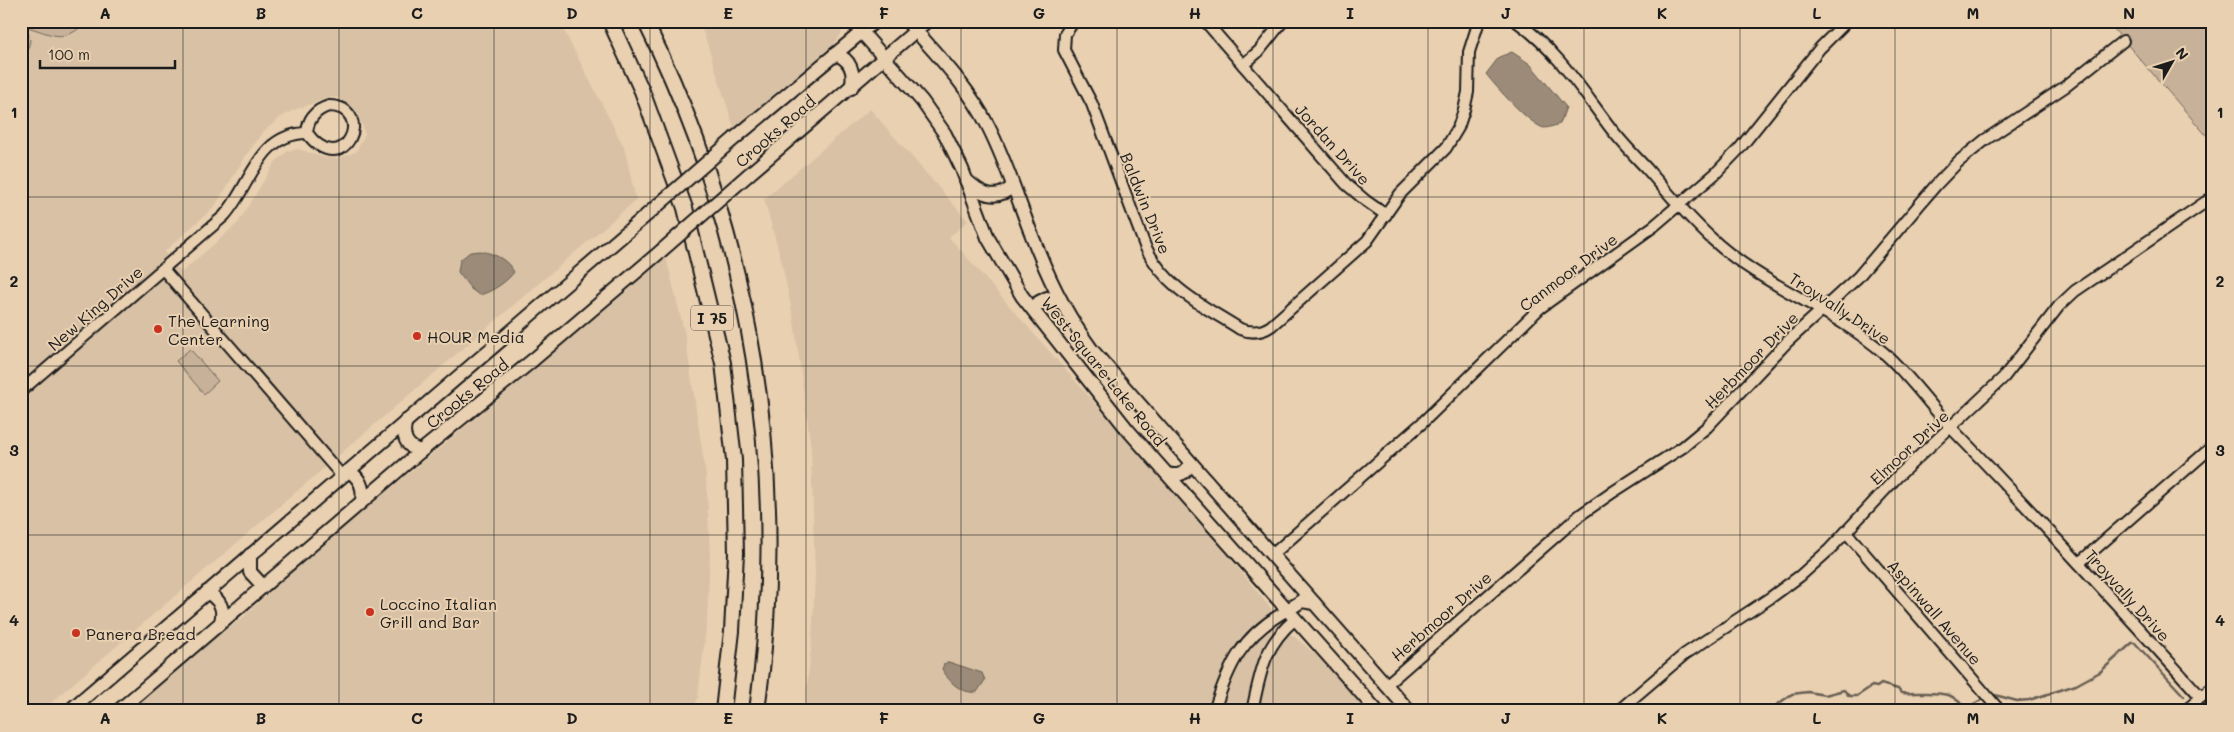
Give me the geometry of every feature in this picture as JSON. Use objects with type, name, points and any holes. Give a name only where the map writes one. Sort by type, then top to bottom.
[{"type":"highway","name":"I 75","points":[[610,21],[642,92],[685,208],[723,364],[734,460],[736,553],[732,631],[723,711]]},
{"type":"highway","name":"I 75","points":[[645,21],[682,101],[712,184],[746,309],[766,460],[770,546],[768,609],[758,711]]},
{"type":"main road","name":"West Square Lake Road","points":[[852,21],[938,122],[952,146],[994,250],[1015,286],[1127,428],[1290,615],[1377,711]]},
{"type":"main road","name":"Crooks Road","points":[[68,711],[736,137],[875,21]]},
{"type":"main road","name":"Crooks Road","points":[[118,711],[362,501],[533,360],[885,59],[912,26],[926,21]]},
{"type":"main road","name":"West Square Lake Road","points":[[912,26],[955,76],[976,105],[998,146],[1038,252],[1062,303],[1100,361],[1409,711]]},
{"type":"main road","points":[[835,54],[845,59],[852,69],[851,88]]},
{"type":"main road","points":[[966,180],[977,189],[994,196],[1004,193],[1013,186]]},
{"type":"main road","points":[[1034,310],[1039,302],[1047,298],[1062,303]]},
{"type":"main road","points":[[406,422],[404,433],[408,443],[411,447],[421,451]]},
{"type":"main road","points":[[1167,474],[1180,475],[1187,469],[1190,462]]},
{"type":"main road","points":[[345,473],[353,474],[361,482],[362,501]]},
{"type":"main road","points":[[250,555],[250,572],[263,586]]},
{"type":"main road","points":[[207,592],[216,598],[222,607],[221,622]]},
{"type":"main road","points":[[1290,615],[1302,601],[1314,603]]},
{"type":"street","name":"Baldwin Drive","points":[[1074,21],[1067,29],[1064,40],[1066,55],[1092,104],[1152,261],[1168,281],[1181,292],[1240,329],[1255,332],[1271,326],[1360,248],[1374,233],[1386,215]]},
{"type":"street","name":"Jordan Drive","points":[[1205,21],[1346,184],[1386,215]]},
{"type":"street","points":[[1243,65],[1259,51],[1283,21]]},
{"type":"street","points":[[1386,215],[1407,186],[1446,148],[1458,128],[1466,101],[1470,52],[1479,21]]},
{"type":"street","name":"Troyvally Drive","points":[[1516,21],[1537,37],[1556,57],[1580,85],[1610,128],[1679,206],[1712,239],[1741,263],[1886,354],[1951,428],[2079,563],[2201,697]]},
{"type":"street","name":"Canmoor Drive","points":[[1272,555],[1421,424],[1540,308],[1679,206],[1727,163],[1801,69],[1847,21]]},
{"type":"street","name":"Herbmoor Drive","points":[[1386,685],[1580,515],[1673,454],[1718,417],[1782,346],[1847,289],[1958,162],[1985,140],[2066,86],[2123,41]]},
{"type":"street","points":[[164,269],[229,210],[268,148],[287,136],[296,133],[307,133],[318,146],[324,149],[337,150],[346,145],[354,130],[349,115],[342,109],[329,106],[316,112],[310,119],[307,133]]},
{"type":"street","name":"Elmoor Drive","points":[[1618,711],[1685,654],[1794,581],[1846,532],[1892,482],[2004,377],[2059,306],[2075,291],[2213,197]]},
{"type":"street","name":"New King Drive","points":[[21,392],[164,269],[345,473]]},
{"type":"street","points":[[2079,563],[2213,446]]},
{"type":"street","name":"Aspinwall Avenue","points":[[1846,532],[2000,711]]},
{"type":"street","points":[[1214,711],[1223,683],[1235,656],[1249,639],[1270,620],[1290,615]]},
{"type":"street","points":[[1252,711],[1264,659],[1290,615]]},
{"type":"street","points":[[2185,711],[2213,687]]},
{"type":"shaded area","points":[[21,21],[559,21],[624,147],[636,200],[41,711],[21,711]],"holes":[[[336,97],[351,105],[359,115],[365,135],[356,152],[340,158],[327,158],[298,149],[288,151],[276,161],[238,223],[182,272],[164,252],[215,206],[263,132],[281,117],[322,100]]]},
{"type":"shaded area","points":[[21,21],[87,21],[72,33],[58,36],[27,27],[30,41],[25,60],[21,60]]},
{"type":"shaded area","points":[[698,21],[839,21],[842,33],[833,45],[734,128],[704,34]]},
{"type":"shaded area","points":[[2107,21],[2213,21],[2213,143],[2119,35]]},
{"type":"shaded area","points":[[1512,52],[1530,64],[1566,107],[1560,124],[1544,128],[1530,120],[1486,74],[1499,57]]},
{"type":"shaded area","points":[[870,109],[968,221],[949,237],[1220,546],[1293,636],[1324,661],[1369,711],[804,711],[812,641],[815,577],[811,448],[794,321],[781,259],[764,199]]},
{"type":"shaded area","points":[[481,251],[500,258],[514,272],[498,286],[479,295],[471,289],[458,272],[460,260],[470,252]]},
{"type":"shaded area","points":[[666,257],[685,335],[706,477],[710,552],[707,620],[698,697],[693,711],[130,711],[218,635],[240,620],[311,554],[511,389]]},
{"type":"shaded area","points":[[190,349],[218,381],[204,394],[176,361]]},
{"type":"shaded area","points":[[949,662],[982,673],[985,680],[977,692],[966,691],[952,683],[942,669],[944,664]]},
{"type":"waterway","points":[[1995,695],[2017,701],[2029,700],[2076,685],[2100,672],[2132,643],[2135,643],[2184,696]]},
{"type":"waterway","points":[[1768,711],[1792,694],[1808,692],[1825,695],[1844,690],[1849,696],[1857,696],[1872,686],[1877,687],[1881,684],[1898,689],[1901,693],[1948,695],[1968,707],[1981,700]]},
{"type":"waterway","points":[[2205,703],[2213,699]]},
{"type":"waterway","points":[[1718,710],[1722,711]]},
{"type":"place","name":"The Learning Center","points":[[158,329]]},
{"type":"place","name":"HOUR Media","points":[[417,336]]},
{"type":"place","name":"Loccino Italian Grill and Bar","points":[[370,612]]},
{"type":"place","name":"Panera Bread","points":[[76,633]]}]
